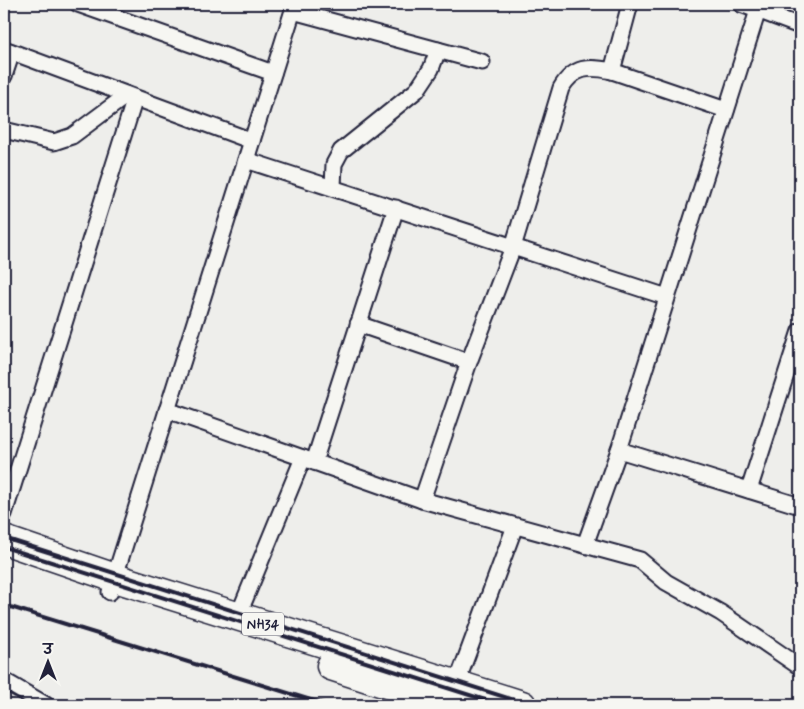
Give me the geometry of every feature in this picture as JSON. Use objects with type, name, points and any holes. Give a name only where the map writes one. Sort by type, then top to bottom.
[{"type":"highway","name":"NH34","points":[[4,540],[112,585],[453,695],[522,705]]},
{"type":"highway","name":"NH34","points":[[4,558],[238,616],[453,695]]},
{"type":"street","points":[[78,4],[110,9],[273,73]]},
{"type":"street","points":[[612,71],[630,4]]},
{"type":"street","points":[[741,4],[759,7],[800,26]]},
{"type":"street","points":[[585,545],[619,450],[759,7]]},
{"type":"street","points":[[112,585],[294,8],[482,62]]},
{"type":"street","points":[[4,76],[8,50],[252,141]]},
{"type":"street","points":[[333,187],[334,164],[341,151],[417,90],[431,70],[438,50]]},
{"type":"street","points":[[422,500],[469,362],[513,247],[561,88],[566,79],[580,68],[597,68],[612,71],[726,110]]},
{"type":"street","points":[[4,130],[54,142],[62,141],[131,96]]},
{"type":"street","points":[[4,514],[131,96]]},
{"type":"street","points":[[246,160],[667,297]]},
{"type":"street","points":[[238,616],[308,460],[358,324],[396,208]]},
{"type":"street","points":[[358,324],[469,362]]},
{"type":"street","points":[[749,490],[800,330]]},
{"type":"street","points":[[167,410],[422,500],[640,560],[666,582],[721,613],[800,667]]},
{"type":"street","points":[[619,450],[800,506]]},
{"type":"street","points":[[453,695],[515,526]]},
{"type":"street","points":[[4,685],[8,683],[46,705]]},
{"type":"railway","points":[[4,538],[530,705]]},
{"type":"railway","points":[[4,547],[501,705]]},
{"type":"railway","points":[[4,605],[327,705]]}]
